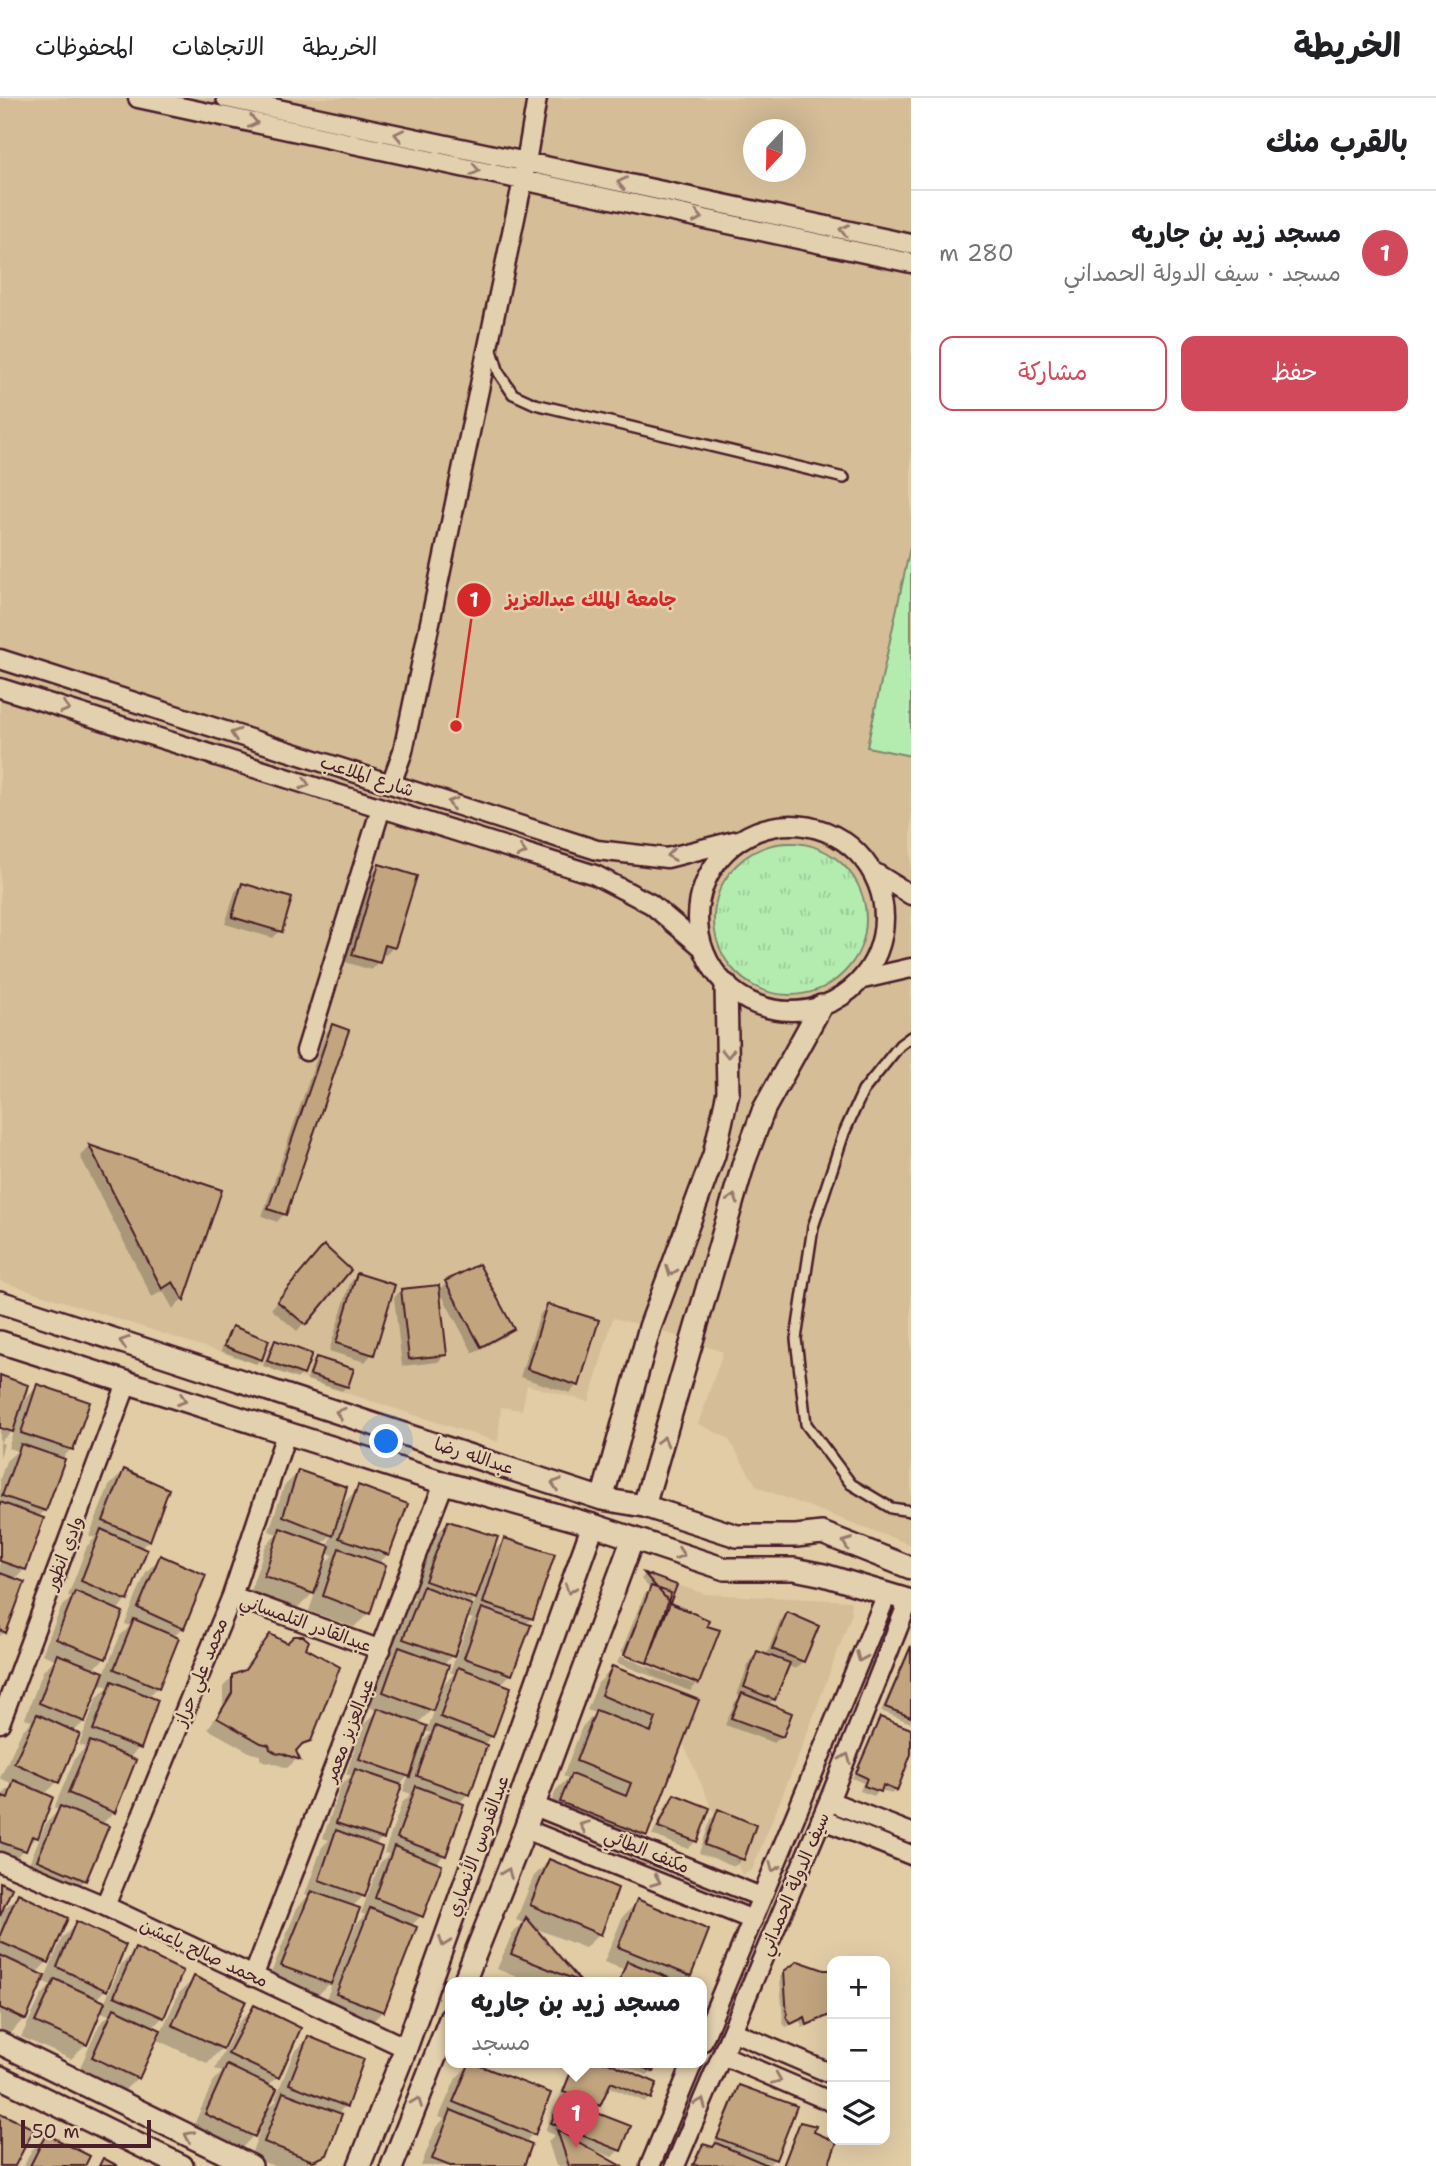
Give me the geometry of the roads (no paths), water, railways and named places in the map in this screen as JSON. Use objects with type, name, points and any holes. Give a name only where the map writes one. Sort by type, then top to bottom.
[{"type":"street","points":[[138,98],[911,244]]},
{"type":"street","points":[[226,98],[911,263]]},
{"type":"street","points":[[391,784],[403,751],[525,171],[537,98]]},
{"type":"street","name":"شارع الملاعب","points":[[0,659],[597,849],[667,858],[738,840]]},
{"type":"street","name":"شارع الملاعب","points":[[0,688],[595,875],[651,904],[703,948]]},
{"type":"street","points":[[306,1051],[381,808]]},
{"type":"street","points":[[873,871],[883,898],[885,926],[878,954],[863,979],[844,995],[821,1006],[796,1011],[771,1009],[747,1000],[726,985],[712,968],[703,948],[697,918],[702,888],[716,861],[738,840],[766,827],[797,824],[827,831],[853,847],[873,871],[911,895]]},
{"type":"street","points":[[863,979],[911,968]]},
{"type":"street","points":[[602,1499],[650,1327],[714,1155],[728,1092],[726,985]]},
{"type":"street","points":[[643,1506],[744,1162],[764,1109],[821,1006]]},
{"type":"street","name":"عبدالله رضا","points":[[0,1302],[602,1499],[643,1506],[737,1535],[796,1536],[822,1533],[911,1568]]},
{"type":"street","name":"عبدالله رضا","points":[[0,1342],[444,1483],[593,1525],[725,1569],[794,1569],[910,1601]]},
{"type":"street","name":"وادي انظور","points":[[0,1723],[127,1383]]},
{"type":"street","name":"محمد علي حراز","points":[[105,1906],[232,1596],[286,1434]]},
{"type":"street","name":"عبدالعزيز معمر","points":[[253,1977],[444,1483]]},
{"type":"street","name":"عبدالقدوس الأنصاري","points":[[359,2166],[406,2048],[593,1525]]},
{"type":"street","name":"عبدالقدوس الأنصاري","points":[[466,1977],[525,1829],[634,1538]]},
{"type":"street","name":"سيف الدولة الحمداني","points":[[707,2030],[887,1594]]},
{"type":"street","name":"عبدالقادر التلمساني","points":[[232,1596],[381,1650]]},
{"type":"street","name":"سيف الدولة الحمداني","points":[[675,2166],[910,1601]]},
{"type":"street","points":[[829,1801],[911,1833]]},
{"type":"street","name":"مكنف الطائي","points":[[533,1805],[761,1897]]},
{"type":"street","points":[[821,1819],[911,1855]]},
{"type":"street","name":"مكنف الطائي","points":[[525,1829],[753,1920]]},
{"type":"street","name":"محمد صالح باعشن","points":[[0,1862],[105,1906],[406,2048]]},
{"type":"street","points":[[732,2031],[827,2072]]},
{"type":"street","points":[[392,2166],[445,2032]]},
{"type":"street","points":[[0,2043],[251,2166]]},
{"type":"street","points":[[722,2055],[827,2100]]},
{"type":"street","points":[[650,2166],[691,2068]]},
{"type":"street","points":[[0,2077],[182,2166]]},
{"type":"lane","points":[[489,342],[499,373],[513,394],[535,404],[844,478]]},
{"type":"lane","points":[[911,1037],[900,1045],[863,1091],[844,1133],[813,1227],[796,1339],[806,1424],[851,1485],[891,1508],[911,1511]]},
{"type":"place","name":"جامعة الملك عبدالعزيز","points":[[456,726]]},
{"type":"place","name":"مسجد زيد بن جاريه","points":[[576,2148]]}]
